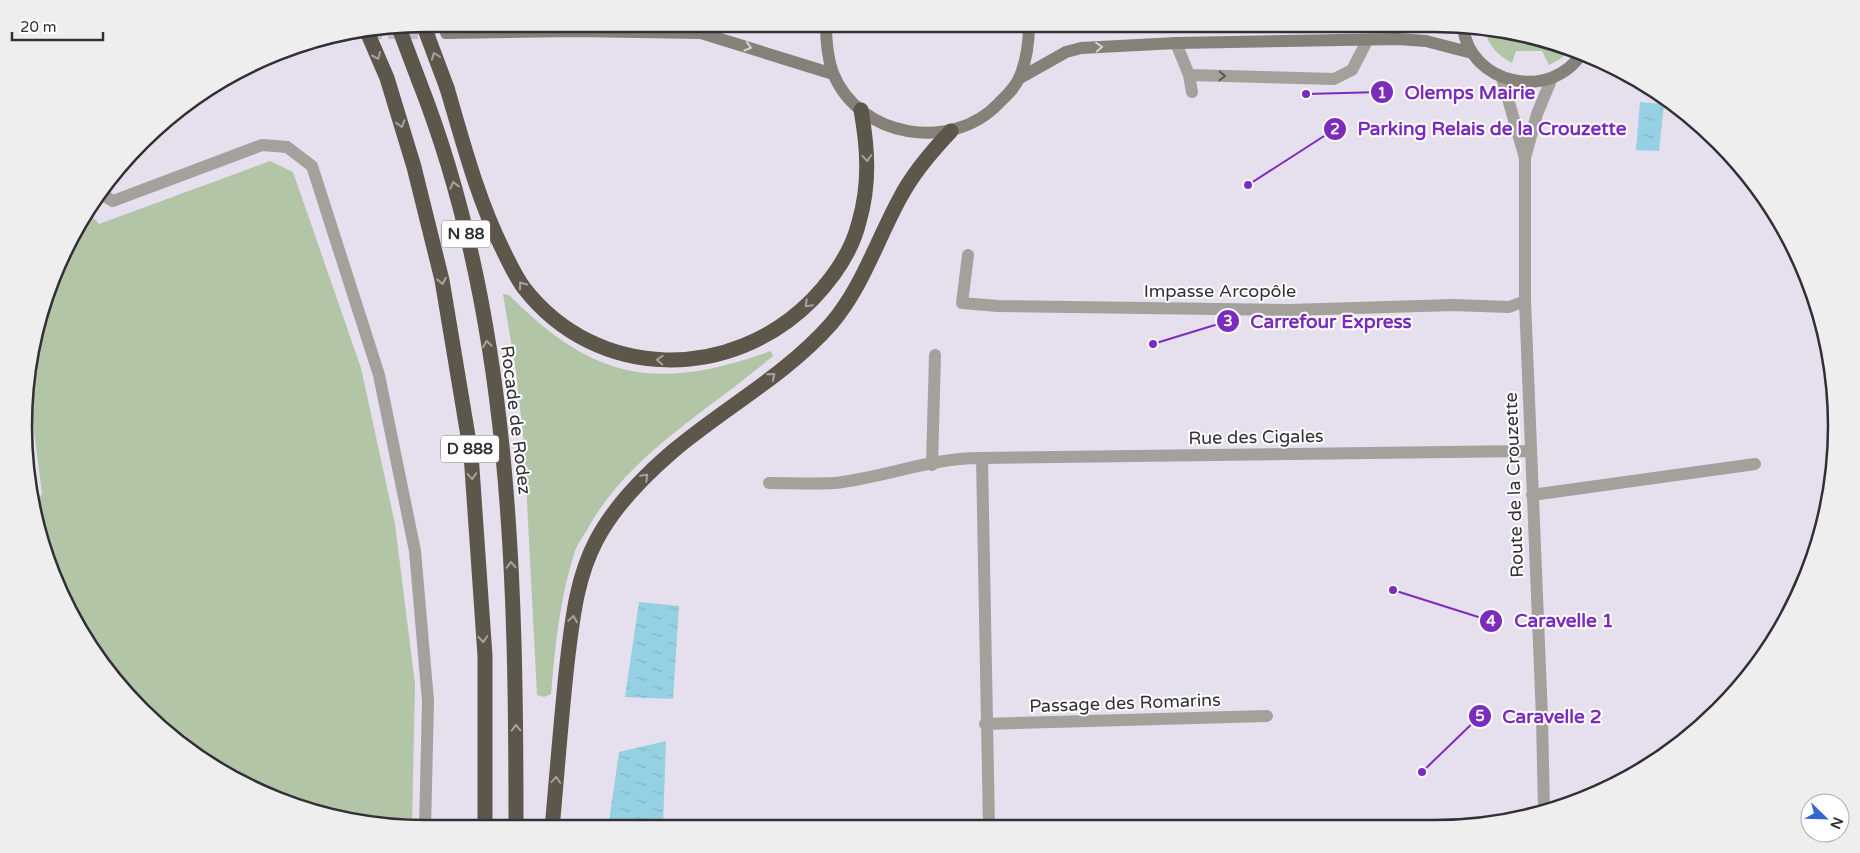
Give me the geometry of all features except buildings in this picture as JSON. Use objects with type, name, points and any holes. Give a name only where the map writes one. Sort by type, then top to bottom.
[{"type":"highway","points":[[426,32],[447,88],[478,194],[510,264],[524,288],[546,311],[588,341],[619,354],[652,360],[690,360],[733,350],[771,333],[790,320],[820,292],[842,262],[859,224],[867,186],[868,167],[860,110]]},
{"type":"highway","name":"Rocade de Rodez","points":[[401,33],[438,130],[467,237],[495,392],[506,486],[512,580],[516,820]]},
{"type":"highway","name":"D 888","points":[[369,37],[387,78],[414,167],[442,280],[471,454],[485,656],[485,820]]},
{"type":"highway","points":[[553,820],[560,726],[571,633],[581,580],[596,541],[617,507],[652,469],[674,450],[785,366],[831,324],[848,301],[909,181],[931,152],[951,131]]},
{"type":"street","points":[[446,33],[511,32]]},
{"type":"street","points":[[638,32],[701,33],[833,74]]},
{"type":"street","points":[[826,32],[833,74],[860,110],[886,125],[901,130],[933,134],[971,125],[989,114],[1020,78],[1066,52],[1081,48],[1176,43],[1398,39],[1426,41],[1472,52]]},
{"type":"street","points":[[1020,78],[1027,54],[1028,32]]},
{"type":"street","points":[[1465,34],[1472,52],[1485,68],[1502,78],[1527,82],[1552,78],[1566,70],[1576,59]]},
{"type":"street","points":[[1190,75],[1334,79],[1352,70],[1367,41]]},
{"type":"street","points":[[1176,43],[1190,75],[1192,92]]},
{"type":"street","name":"Route de la Crouzette","points":[[1502,78],[1526,158]]},
{"type":"street","name":"Route de la Crouzette","points":[[1544,805],[1542,710],[1525,301],[1526,158],[1537,114],[1552,78]]},
{"type":"street","points":[[107,197],[113,201],[262,145],[287,146],[312,166],[379,375],[415,551],[428,701],[425,820]]},
{"type":"street","name":"Impasse Arcopôle","points":[[968,256],[962,303],[998,306],[1289,310],[1453,305],[1509,307],[1525,301]]},
{"type":"street","points":[[932,465],[935,355]]},
{"type":"street","name":"Rue des Cigales","points":[[769,483],[834,482],[932,465],[955,458],[1530,451]]},
{"type":"street","points":[[982,458],[985,724],[989,820]]},
{"type":"street","points":[[1532,494],[1754,464]]},
{"type":"street","name":"Passage des Romarins","points":[[985,724],[1267,716]]},
{"type":"green space","points":[[1486,36],[1510,40],[1565,55],[1549,65],[1542,51],[1516,51],[1512,63],[1494,49]]},
{"type":"green space","points":[[270,161],[293,172],[361,368],[395,524],[415,684],[412,820],[350,813],[300,800],[276,791],[229,768],[187,739],[148,705],[114,666],[85,624],[62,577],[46,528],[39,497],[42,494],[32,418],[40,350],[53,300],[62,276],[85,229],[93,217],[99,224]]},
{"type":"green space","points":[[503,294],[509,295],[541,324],[571,346],[600,361],[630,371],[661,374],[694,371],[731,364],[771,351],[773,356],[672,434],[625,478],[605,502],[575,551],[562,604],[556,640],[551,694],[544,697],[537,695],[524,444],[516,372]]},
{"type":"water","points":[[1640,102],[1658,104],[1664,107],[1659,151],[1636,150]]},
{"type":"water","points":[[639,602],[679,606],[673,699],[625,697]]},
{"type":"water","points":[[666,741],[663,820],[609,820],[619,752]]},
{"type":"tunnel","points":[[401,33],[446,33]]},
{"type":"place","name":"Olemps Mairie","points":[[1306,94]]},
{"type":"place","name":"Parking Relais de la Crouzette","points":[[1248,185]]},
{"type":"place","name":"Carrefour Express","points":[[1153,344]]},
{"type":"place","name":"Caravelle 1","points":[[1393,590]]},
{"type":"place","name":"Caravelle 2","points":[[1422,772]]}]
